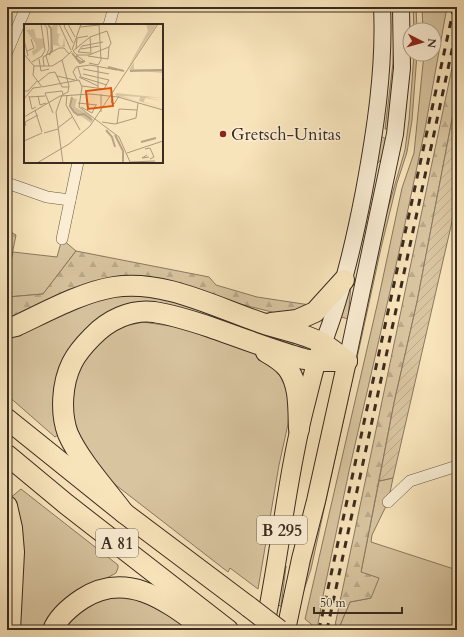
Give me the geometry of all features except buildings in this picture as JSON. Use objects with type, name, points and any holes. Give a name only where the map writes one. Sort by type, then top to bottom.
[{"type":"highway","points":[[263,324],[297,320],[315,312],[344,280]]},
{"type":"highway","points":[[7,328],[16,326],[87,294],[115,286],[136,286],[177,292],[263,324],[309,337],[320,352]]},
{"type":"highway","points":[[124,513],[85,462],[68,433],[64,416],[63,399],[66,382],[72,364],[83,346],[108,322],[124,315],[137,312],[153,312],[184,318],[295,356],[320,352],[347,360]]},
{"type":"highway","points":[[252,341],[288,368],[294,380],[297,395],[299,429]]},
{"type":"highway","name":"A 81","points":[[7,419],[124,513],[279,630]]},
{"type":"highway","name":"A 81","points":[[7,455],[66,504],[228,630]]},
{"type":"highway","points":[[7,506],[12,528],[14,552],[10,630]]},
{"type":"highway","points":[[53,630],[70,607],[91,593],[117,588],[146,592],[165,600],[206,630]]},
{"type":"main road","points":[[320,352],[330,327],[344,280],[357,226],[376,115],[382,32],[382,7]]},
{"type":"main road","points":[[347,360],[395,134],[402,68],[401,7]]},
{"type":"main road","points":[[376,115],[383,130],[387,134],[395,134]]},
{"type":"main road","name":"B 295","points":[[264,630],[299,429],[320,352]]},
{"type":"main road","name":"B 295","points":[[286,630],[301,559],[318,494],[347,360]]},
{"type":"street","points":[[7,52],[26,7]]},
{"type":"street","points":[[109,24],[114,7]]},
{"type":"street","points":[[62,239],[78,163]]},
{"type":"street","points":[[7,183],[47,197],[70,200]]},
{"type":"street","points":[[388,502],[410,482],[457,466]]},
{"type":"green space","points":[[393,7],[395,7],[395,65],[388,129],[385,129],[393,63]]},
{"type":"green space","points":[[413,7],[416,7],[417,22],[414,22]]},
{"type":"green space","points":[[422,7],[447,7],[442,35],[442,22],[423,22]]},
{"type":"green space","points":[[457,44],[457,93],[417,302],[394,403],[361,572],[379,578],[371,598],[350,602],[338,630],[334,630]]},
{"type":"green space","points":[[413,62],[416,62],[412,120],[407,152],[397,183],[381,248],[311,569],[297,611],[386,215],[405,150]]},
{"type":"green space","points":[[423,62],[437,62],[425,129],[399,252],[349,471],[317,629],[305,619],[378,301],[402,188],[414,153]]},
{"type":"green space","points":[[457,93],[457,200],[393,478],[379,481],[394,403],[417,302]]},
{"type":"green space","points":[[378,134],[387,140],[382,158],[378,163],[375,163]]},
{"type":"green space","points":[[7,230],[16,235],[7,280]]},
{"type":"green space","points":[[62,239],[76,251],[43,294],[7,297],[7,280],[13,252],[57,257]]},
{"type":"green space","points":[[76,251],[209,277],[216,285],[257,297],[310,305],[288,316],[212,297],[174,283],[7,319],[7,297],[43,294]]},
{"type":"green space","points":[[352,275],[348,319],[338,316]]},
{"type":"green space","points":[[107,294],[159,296],[294,341],[292,346],[266,334],[201,313],[174,307],[88,331],[58,435],[55,437],[7,395],[7,334]]},
{"type":"green space","points":[[143,322],[177,327],[264,356],[285,376],[289,408],[288,424],[279,465],[258,589],[230,568],[228,572],[117,486],[97,467],[72,428],[69,413],[76,368],[97,341],[121,327]]},
{"type":"green space","points":[[393,478],[388,502],[372,535],[371,542],[457,570],[457,630],[338,630],[350,602],[371,598],[364,574],[361,572],[379,481]]},
{"type":"green space","points":[[21,489],[118,565],[116,573],[76,595],[46,630],[16,630],[9,499]]},
{"type":"green space","points":[[286,566],[281,607],[278,604]]},
{"type":"green space","points":[[111,595],[140,598],[194,630],[60,630],[70,617]]},
{"type":"railway","points":[[319,630],[454,7]]},
{"type":"railway","points":[[327,630],[457,27]]},
{"type":"place","name":"Gretsch-Unitas","points":[[223,134]]}]
